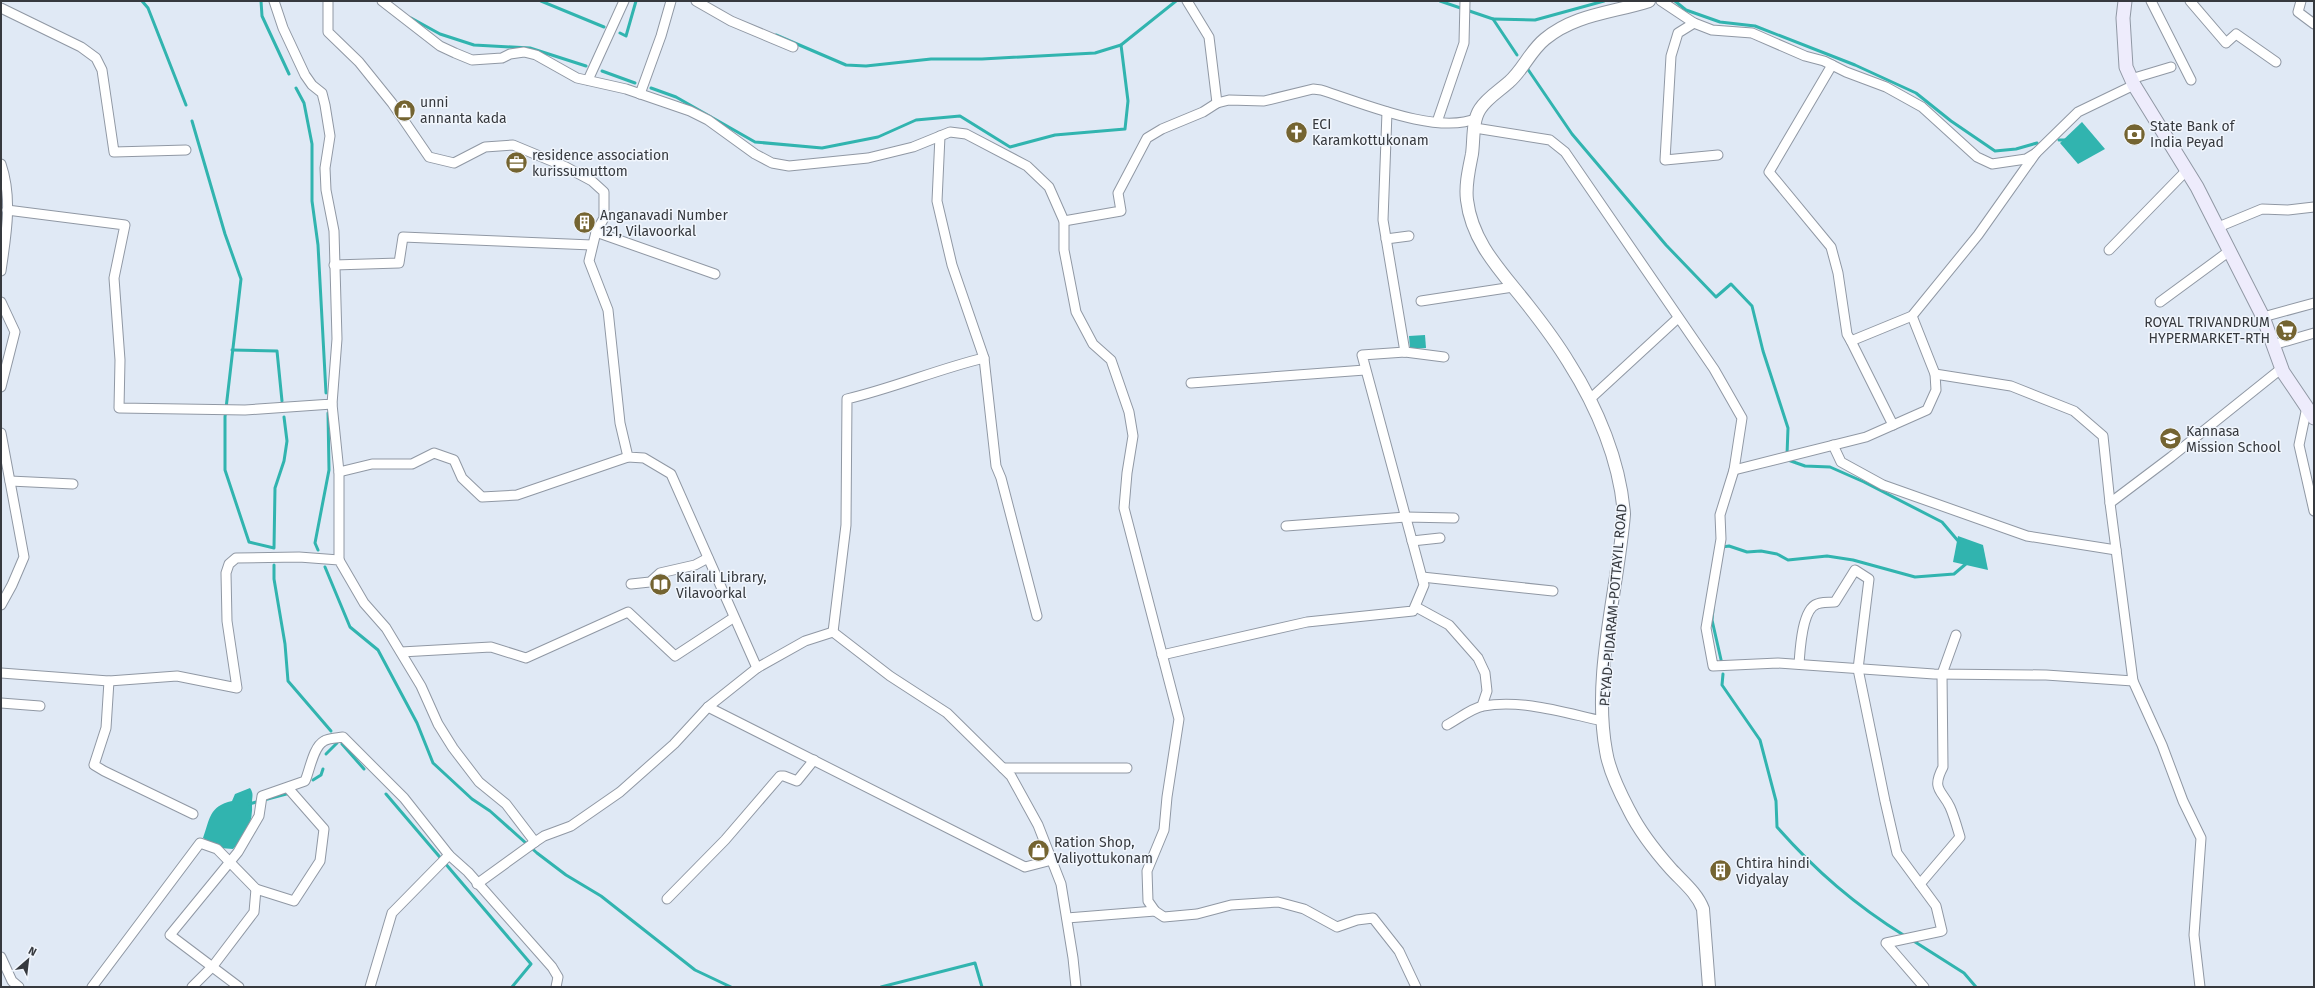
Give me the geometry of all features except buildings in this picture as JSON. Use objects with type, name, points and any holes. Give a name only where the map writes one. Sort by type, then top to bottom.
[{"type":"main road","points":[[2121,2],[2126,67],[2133,82],[2186,171],[2263,317],[2282,368],[2310,408]]},
{"type":"street","points":[[274,1],[283,28],[305,75],[312,85],[322,93],[330,136],[325,168],[326,190],[334,231],[337,339],[332,404],[339,472],[338,560],[364,603],[386,628],[401,652],[453,748],[479,782],[506,804],[535,842]]},
{"type":"street","points":[[328,1],[328,32],[359,62],[392,103],[429,158],[454,163],[485,147],[513,145],[566,167],[592,181],[604,192],[604,218],[596,232],[589,262],[608,310],[620,423],[628,457]]},
{"type":"street","points":[[382,1],[440,46],[455,53],[472,60],[502,58],[510,54],[524,52],[536,55],[578,78],[640,94],[690,111],[708,120],[755,154],[772,163],[789,166],[868,158],[913,147],[950,132],[966,134],[1027,166],[1049,187],[1064,221],[1064,250],[1076,312],[1093,344],[1111,360],[1129,412],[1133,436],[1127,472],[1124,508],[1179,719],[1167,797],[1164,830],[1147,871],[1148,901],[1155,911],[1164,917],[1197,914],[1231,905],[1278,902],[1304,909],[1337,928],[1357,920],[1374,918],[1398,950],[1416,987]]},
{"type":"street","points":[[588,80],[624,1]]},
{"type":"street","points":[[640,94],[658,44],[670,1]]},
{"type":"street","points":[[696,1],[731,21],[793,47]]},
{"type":"street","points":[[1188,1],[1209,37],[1217,103]]},
{"type":"street","name":"PEYAD-PIDARAM-POTTAYIL ROAD","points":[[1649,1],[1576,20],[1556,31],[1537,47],[1509,82],[1487,101],[1480,110],[1476,123],[1466,188],[1467,201],[1474,225],[1487,254],[1558,346],[1590,399],[1603,429],[1623,498],[1624,514],[1606,647],[1603,721],[1606,753],[1629,811],[1656,850],[1700,898],[1703,909],[1709,987]]},
{"type":"street","points":[[1661,1],[1694,23],[1712,30],[1752,33],[1907,97],[1937,119],[1977,157],[1985,161],[2002,163],[2026,159],[2036,153]]},
{"type":"street","points":[[2151,1],[2190,80]]},
{"type":"street","points":[[2190,1],[2226,43],[2236,34],[2276,62]]},
{"type":"street","points":[[2301,1],[2298,12],[2314,24]]},
{"type":"street","points":[[1437,122],[1464,43],[1465,3]]},
{"type":"street","points":[[1,8],[81,47],[96,58],[102,70],[114,152],[186,150]]},
{"type":"street","points":[[1694,23],[1678,33],[1671,56],[1665,160],[1718,155]]},
{"type":"street","points":[[1832,65],[1769,172],[1831,247],[1838,272],[1847,334],[1893,425]]},
{"type":"street","points":[[1851,342],[1912,316],[1978,235],[2036,153],[2078,112],[2133,82],[2171,67]]},
{"type":"street","points":[[1064,221],[1121,211],[1118,193],[1147,138],[1162,129],[1203,112],[1217,103],[1229,100],[1264,102],[1313,89],[1321,90],[1387,112],[1437,122],[1476,123],[1550,140],[1565,152],[1714,369],[1742,418],[1734,470],[1720,515],[1721,538],[1706,628],[1713,666],[1778,663],[1942,674],[2046,675],[2133,681]]},
{"type":"street","points":[[1387,112],[1382,220],[1405,352]]},
{"type":"street","points":[[940,136],[937,201],[941,221],[952,265],[984,358],[988,408],[996,466],[1001,478],[1037,616]]},
{"type":"street","points":[[1,164],[6,190],[7,210],[1,271]]},
{"type":"street","points":[[2109,250],[2186,171]]},
{"type":"street","points":[[2216,228],[2262,209],[2288,210],[2314,207]]},
{"type":"street","points":[[7,210],[125,225],[114,278],[120,360],[119,408],[232,410],[332,404]]},
{"type":"street","points":[[596,232],[715,274]]},
{"type":"street","points":[[1386,238],[1409,236]]},
{"type":"street","points":[[334,265],[399,262],[403,237],[592,245]]},
{"type":"street","points":[[2160,302],[2228,252]]},
{"type":"street","points":[[1421,301],[1513,287]]},
{"type":"street","points":[[1,302],[15,332],[1,387]]},
{"type":"street","points":[[2263,317],[2314,303]]},
{"type":"street","points":[[1734,470],[1866,437],[1927,410],[1936,390],[1935,374],[1912,316]]},
{"type":"street","points":[[1590,399],[1678,318]]},
{"type":"street","points":[[2273,345],[2314,333]]},
{"type":"street","points":[[1162,655],[1307,622],[1413,611],[1416,607],[1424,585],[1362,355],[1405,352],[1444,357]]},
{"type":"street","points":[[833,632],[846,525],[848,399],[885,390],[948,367],[984,358]]},
{"type":"street","points":[[2110,503],[2171,457],[2282,368]]},
{"type":"street","points":[[1191,383],[1365,370]]},
{"type":"street","points":[[1935,374],[2011,386],[2074,411],[2103,436],[2133,681],[2162,745],[2183,801],[2201,838],[2194,935],[2200,987]]},
{"type":"street","points":[[2310,408],[2299,445],[2314,511]]},
{"type":"street","points":[[1,433],[24,557],[12,585],[1,605]]},
{"type":"street","points":[[1833,445],[1841,462],[1884,484],[2027,536],[2116,550]]},
{"type":"street","points":[[339,472],[372,464],[412,464],[434,453],[454,460],[462,478],[482,497],[517,495],[628,457],[644,458],[671,474],[733,618],[757,668]]},
{"type":"street","points":[[10,481],[73,484]]},
{"type":"street","points":[[1286,526],[1406,517],[1454,518]]},
{"type":"street","points":[[1412,541],[1440,538]]},
{"type":"street","points":[[1,673],[109,681],[177,676],[237,688],[227,621],[226,573],[230,564],[236,558],[299,557],[338,560]]},
{"type":"street","points":[[631,584],[650,582],[660,573],[694,565],[708,558]]},
{"type":"street","points":[[1798,664],[1808,611],[1816,604],[1835,602],[1855,570],[1869,579],[1858,668],[1897,853],[1936,906],[1942,931],[1886,943],[1924,987]]},
{"type":"street","points":[[1422,577],[1553,591]]},
{"type":"street","points":[[1416,607],[1450,625],[1478,658],[1485,673],[1487,691],[1482,706]]},
{"type":"street","points":[[401,652],[491,647],[526,658],[628,612],[675,656],[733,618]]},
{"type":"street","points":[[477,884],[544,836],[570,826],[620,792],[674,744],[708,707],[757,668],[805,641],[833,632]]},
{"type":"street","points":[[833,632],[890,676],[947,713],[1011,776],[1038,825],[1061,884],[1076,987]]},
{"type":"street","points":[[1920,884],[1960,837],[1949,805],[1938,792],[1938,775],[1943,767],[1942,674],[1956,635]]},
{"type":"street","points":[[109,681],[106,728],[94,765],[104,772],[193,814]]},
{"type":"street","points":[[1,703],[40,706]]},
{"type":"street","points":[[1447,725],[1482,706],[1532,706],[1603,721]]},
{"type":"street","points":[[708,707],[1025,867],[1052,860]]},
{"type":"street","points":[[239,987],[170,935],[230,861],[260,816],[262,796],[305,781],[311,768],[314,752],[324,740],[343,737],[404,798],[445,860],[477,884],[552,967],[558,977],[556,987]]},
{"type":"street","points":[[667,899],[725,840],[780,776],[797,781],[814,760]]},
{"type":"street","points":[[1003,768],[1127,768]]},
{"type":"street","points":[[92,987],[200,842],[217,849],[256,889],[294,901],[320,861],[324,829],[288,788]]},
{"type":"street","points":[[370,987],[392,913],[445,860]]},
{"type":"street","points":[[192,987],[213,966],[254,912],[256,889]]},
{"type":"street","points":[[1067,918],[1155,911]]},
{"type":"street","points":[[1,957],[12,981],[19,987]]},
{"type":"shaded area","points":[[2082,122],[2105,149],[2078,164],[2060,143]]},
{"type":"shaded area","points":[[1425,335],[1426,348],[1410,349],[1409,336]]},
{"type":"shaded area","points":[[1958,536],[1983,545],[1988,570],[1953,562]]},
{"type":"shaded area","points":[[250,788],[252,795],[250,823],[238,844],[233,849],[220,848],[203,838],[209,819],[215,810],[224,803],[232,801],[235,794]]},
{"type":"waterway","points":[[142,1],[148,8],[186,105]]},
{"type":"waterway","points":[[261,1],[262,16],[289,74]]},
{"type":"waterway","points":[[541,1],[604,27]]},
{"type":"waterway","points":[[620,33],[626,36],[636,1]]},
{"type":"waterway","points":[[776,35],[846,65],[866,66],[931,59],[982,59],[1095,53],[1121,45],[1176,1]]},
{"type":"waterway","points":[[1440,1],[1493,19],[1517,55]]},
{"type":"waterway","points":[[1493,19],[1535,20],[1604,1]]},
{"type":"waterway","points":[[1675,1],[1686,10],[1720,22],[1755,26],[1855,65],[1916,93],[1951,121],[1995,151],[2016,149],[2037,143]]},
{"type":"waterway","points":[[411,18],[440,34],[474,45],[530,48],[586,66]]},
{"type":"waterway","points":[[651,88],[676,97],[755,142],[822,148],[878,137],[916,120],[960,116],[1010,147],[1055,135],[1125,129],[1128,101],[1121,45]]},
{"type":"waterway","points":[[1527,68],[1572,134],[1666,245],[1716,297],[1731,284],[1752,306],[1763,351],[1788,428],[1787,455]]},
{"type":"waterway","points":[[602,71],[635,83]]},
{"type":"waterway","points":[[296,88],[304,103],[312,144],[312,201],[318,245],[326,393]]},
{"type":"waterway","points":[[192,121],[225,234],[241,279],[225,417],[225,470],[249,542],[274,548],[275,488],[284,461],[287,441],[284,417]]},
{"type":"waterway","points":[[2059,140],[2067,140]]},
{"type":"waterway","points":[[232,350],[277,351],[282,401]]},
{"type":"waterway","points":[[318,550],[315,543],[329,470],[328,413]]},
{"type":"waterway","points":[[1788,460],[1805,466],[1830,467],[1864,482],[1942,522],[1959,542]]},
{"type":"waterway","points":[[1722,547],[1729,546],[1747,552],[1761,551],[1777,554],[1788,560],[1827,556],[1853,560],[1915,577],[1954,574],[1967,563]]},
{"type":"waterway","points":[[274,565],[274,579],[285,644],[288,681],[331,731]]},
{"type":"waterway","points":[[325,567],[350,627],[378,650],[417,723],[433,763],[472,799],[490,811],[537,853],[566,875],[601,896],[695,970],[731,987]]},
{"type":"waterway","points":[[1713,609],[1712,620],[1722,664]]},
{"type":"waterway","points":[[1723,674],[1722,685],[1760,740],[1776,801],[1777,827],[1821,873],[1869,912],[1905,936]]},
{"type":"waterway","points":[[326,754],[337,743]]},
{"type":"waterway","points":[[342,744],[364,769]]},
{"type":"waterway","points":[[313,780],[321,775],[323,769]]},
{"type":"waterway","points":[[249,804],[290,793]]},
{"type":"waterway","points":[[386,794],[531,964],[512,987]]},
{"type":"waterway","points":[[1912,940],[1964,973],[1976,987]]},
{"type":"waterway","points":[[881,987],[975,963],[982,987]]},
{"type":"place","name":"unni annanta kada","points":[[404,110]]},
{"type":"place","name":"ECI Karamkottukonam","points":[[1297,132]]},
{"type":"place","name":"State Bank of India Peyad","points":[[2135,134]]},
{"type":"place","name":"residence association kurissumuttom","points":[[516,163]]},
{"type":"place","name":"Anganavadi Number 121, Vilavoorkal","points":[[584,223]]},
{"type":"place","name":"ROYAL TRIVANDRUM HYPERMARKET-RTH","points":[[2286,330]]},
{"type":"place","name":"Kannasa Mission School","points":[[2170,439]]},
{"type":"place","name":"Kairali Library, Vilavoorkal","points":[[660,585]]},
{"type":"place","name":"Ration Shop, Valiyottukonam","points":[[1038,850]]},
{"type":"place","name":"Chtira hindi Vidyalay","points":[[1720,871]]}]
